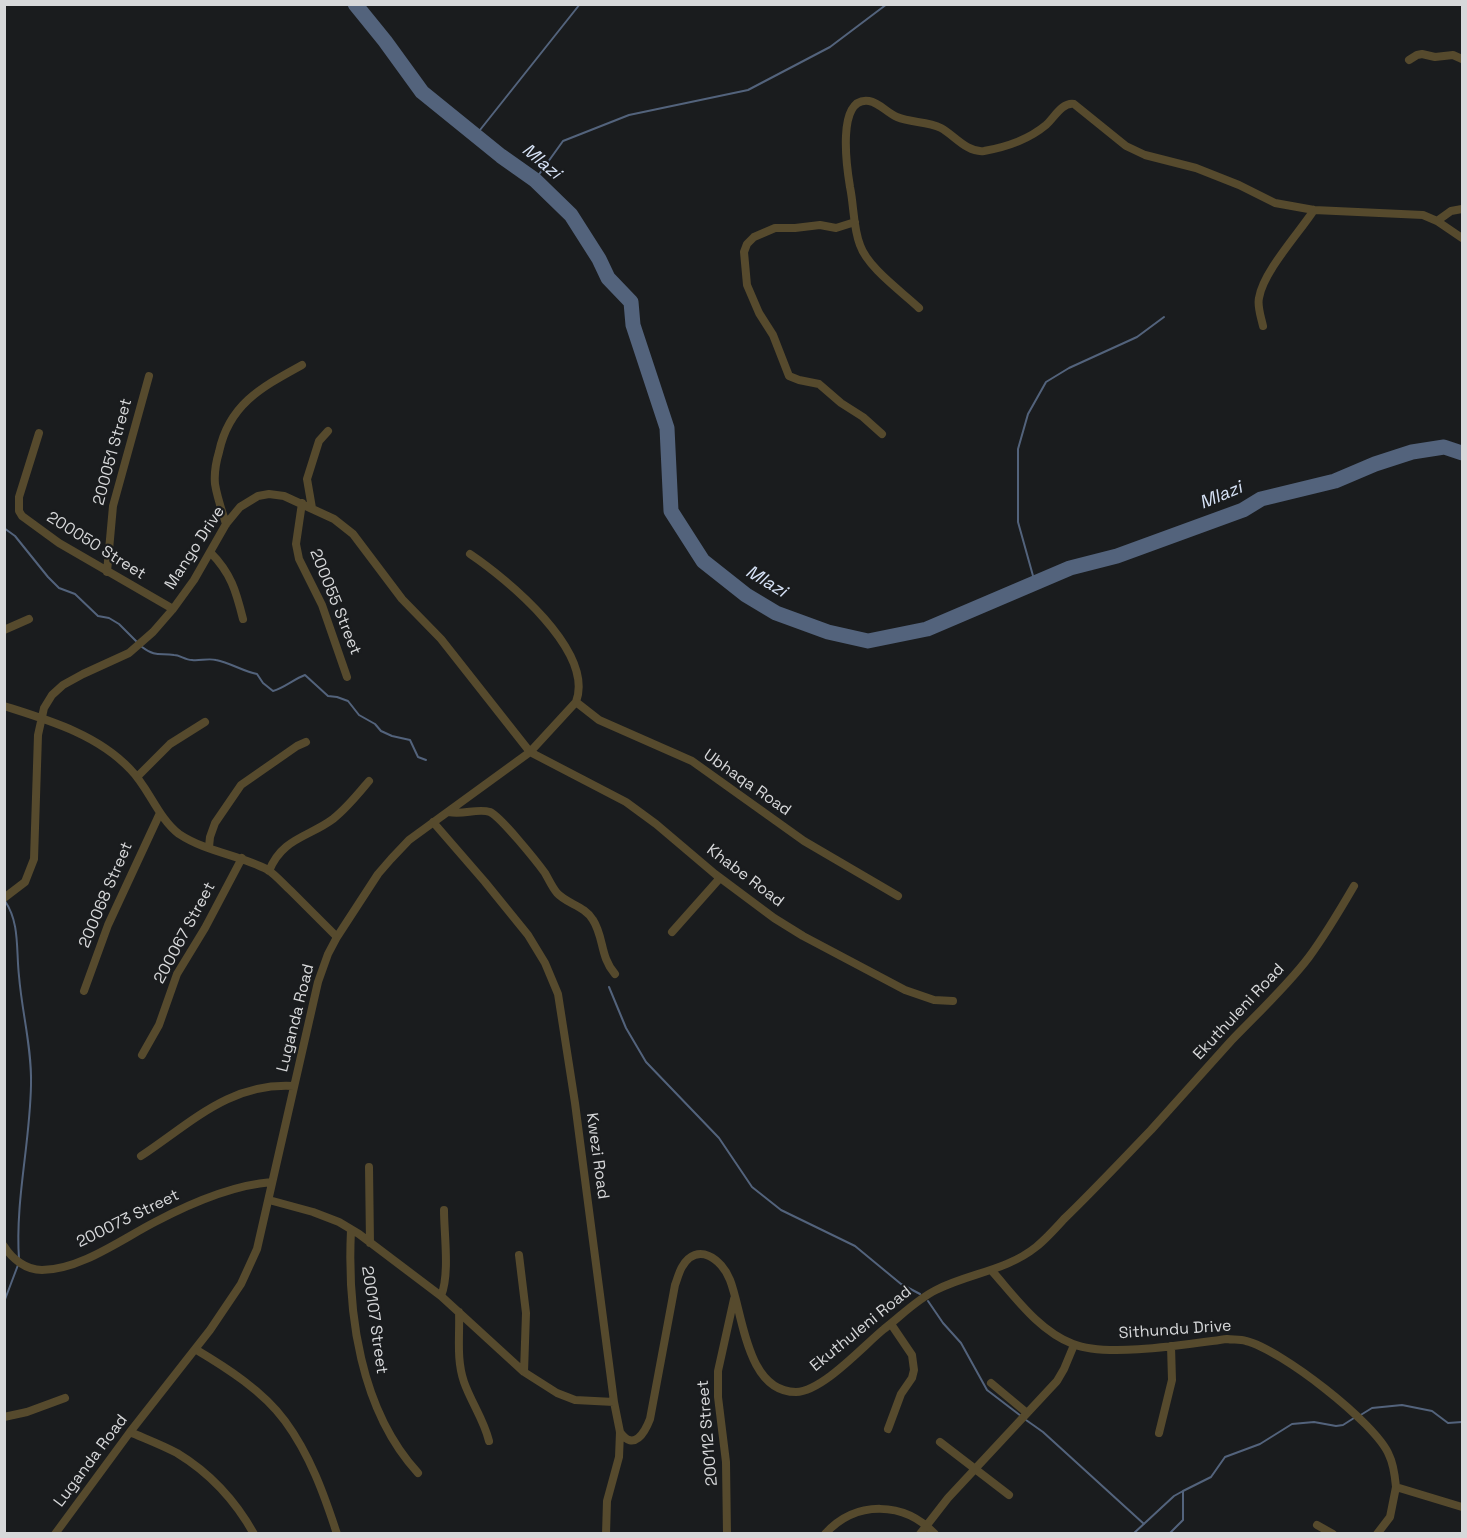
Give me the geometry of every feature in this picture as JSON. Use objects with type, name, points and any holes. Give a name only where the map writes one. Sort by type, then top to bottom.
[{"type":"street","points":[[1409,60],[1422,54],[1435,57],[1453,55],[1462,59]]},
{"type":"street","points":[[919,308],[865,255],[860,245],[855,222],[845,135],[851,112],[857,103],[862,101],[874,103],[896,117],[938,126],[968,147],[979,151],[1017,143],[1044,126],[1064,106],[1069,104],[1079,107],[1098,125],[1135,151],[1196,168],[1275,203],[1314,210],[1416,214],[1437,221],[1462,238]]},
{"type":"street","points":[[1437,221],[1451,211],[1462,209]]},
{"type":"street","points":[[1263,326],[1258,302],[1260,292],[1279,259],[1314,210]]},
{"type":"street","points":[[855,222],[836,228],[820,225],[775,228],[754,237],[747,244],[744,252],[744,269],[752,299],[773,335],[789,376],[819,384],[882,434]]},
{"type":"street","points":[[226,524],[215,481],[220,444],[228,426],[238,409],[252,395],[302,365]]},
{"type":"street","name":"200051 Street","points":[[107,572],[113,506],[149,376]]},
{"type":"street","points":[[312,508],[307,479],[320,441],[328,431]]},
{"type":"street","name":"200050 Street","points":[[39,433],[19,497],[18,511],[59,543],[173,609]]},
{"type":"street","name":"Mango Drive","points":[[4,898],[25,882],[34,859],[38,735],[41,717],[52,695],[63,685],[141,644],[173,609],[226,524],[240,507],[258,496],[269,494],[284,496],[302,503],[334,519],[353,534],[402,599],[441,639],[530,752]]},
{"type":"street","name":"200055 Street","points":[[302,503],[296,544],[299,559],[322,605],[347,677]]},
{"type":"street","points":[[210,552],[229,574],[243,620]]},
{"type":"street","points":[[470,554],[520,593],[556,633],[576,669],[579,693],[576,702]]},
{"type":"street","points":[[4,630],[29,619]]},
{"type":"street","name":"Luganda Road","points":[[58,1532],[242,1284],[257,1249],[318,982],[337,937],[378,874],[409,840],[530,752],[576,702]]},
{"type":"street","name":"Ubhaqa Road","points":[[576,702],[607,724],[692,761],[804,841],[898,896]]},
{"type":"street","points":[[4,706],[55,722],[116,756],[137,777],[160,813],[178,833],[194,842],[242,858],[269,871],[337,937]]},
{"type":"street","points":[[137,777],[170,744],[205,722]]},
{"type":"street","points":[[209,848],[211,832],[241,785],[306,742]]},
{"type":"street","name":"Khabe Road","points":[[530,752],[626,802],[720,878],[774,918],[836,954],[922,997],[943,1002],[953,1001]]},
{"type":"street","points":[[269,871],[277,856],[289,844],[332,820],[369,781]]},
{"type":"street","points":[[449,812],[458,814],[484,811],[492,813],[499,819],[529,853],[560,896],[577,905],[593,920],[605,957],[615,974]]},
{"type":"street","name":"200068 Street","points":[[84,991],[108,925],[160,813]]},
{"type":"street","name":"Kwezi Road","points":[[433,822],[528,935],[545,963],[558,994],[620,1432],[618,1457],[607,1501],[606,1533]]},
{"type":"street","name":"200067 Street","points":[[142,1055],[159,1025],[177,974],[205,928],[242,858]]},
{"type":"street","points":[[672,932],[720,878]]},
{"type":"street","name":"Ekuthuleni Road","points":[[620,1432],[627,1439],[632,1440],[642,1436],[646,1430],[675,1286],[682,1267],[689,1258],[705,1255],[721,1263],[735,1296],[751,1354],[764,1375],[782,1389],[797,1392],[812,1387],[833,1374],[912,1305],[935,1290],[992,1271],[1017,1260],[1036,1247],[1110,1173],[1307,959],[1354,886]]},
{"type":"street","points":[[141,1156],[205,1111],[230,1097],[264,1087],[294,1086]]},
{"type":"street","points":[[369,1167],[370,1243]]},
{"type":"street","name":"200073 Street","points":[[4,1246],[10,1255],[29,1268],[41,1270],[57,1268],[104,1250],[187,1206],[236,1188],[272,1182]]},
{"type":"street","points":[[269,1200],[313,1212],[339,1222],[351,1230],[441,1296],[524,1372],[557,1393],[575,1400],[614,1402]]},
{"type":"street","points":[[441,1296],[445,1287],[446,1274],[444,1210]]},
{"type":"street","name":"200107 Street","points":[[351,1230],[352,1290],[362,1364],[368,1387],[394,1443],[417,1473]]},
{"type":"street","points":[[519,1255],[526,1313],[524,1372]]},
{"type":"street","name":"Sithundu Drive","points":[[992,1271],[1029,1313],[1056,1335],[1074,1345],[1111,1350],[1227,1339],[1246,1341],[1270,1352],[1352,1410],[1371,1429],[1389,1454],[1396,1487]]},
{"type":"street","name":"200112 Street","points":[[727,1533],[726,1462],[718,1397],[718,1371],[735,1296]]},
{"type":"street","points":[[459,1312],[460,1366],[467,1392],[482,1417],[489,1441]]},
{"type":"street","points":[[888,1429],[901,1394],[912,1378],[914,1370],[912,1355],[891,1324]]},
{"type":"street","points":[[920,1533],[974,1469],[1057,1381],[1074,1345]]},
{"type":"street","points":[[1159,1433],[1172,1380],[1171,1346]]},
{"type":"street","points":[[195,1348],[261,1395],[284,1419],[302,1447],[324,1492],[337,1533]]},
{"type":"street","points":[[991,1383],[1027,1413]]},
{"type":"street","points":[[4,1417],[27,1412],[65,1398]]},
{"type":"street","points":[[130,1432],[176,1452],[198,1467],[218,1484],[254,1533]]},
{"type":"street","points":[[940,1442],[1009,1495]]},
{"type":"street","points":[[1377,1533],[1390,1516],[1396,1487],[1462,1507]]},
{"type":"street","points":[[825,1533],[849,1514],[889,1508],[927,1524],[935,1533]]},
{"type":"street","points":[[1317,1525],[1333,1533]]},
{"type":"waterway","name":"Mlazi","points":[[355,4],[422,92],[501,156],[535,180],[571,215],[599,259],[608,278],[631,302],[633,325],[667,428],[671,511],[703,561],[746,595],[776,613],[828,632],[868,641],[927,629],[1070,568],[1117,556],[1243,510],[1261,499],[1335,481],[1375,464],[1412,452],[1444,447],[1462,453]]},
{"type":"waterway","points":[[476,135],[580,4]]},
{"type":"waterway","points":[[535,180],[563,141],[629,115],[748,90],[830,47],[887,4]]},
{"type":"waterway","points":[[1035,583],[1018,522],[1018,449],[1028,414],[1046,382],[1069,368],[1137,337],[1164,317]]},
{"type":"waterway","points":[[4,528],[15,536],[59,588],[75,594],[98,616],[109,618],[119,624],[137,642]]},
{"type":"waterway","points":[[142,647],[154,653],[176,655],[189,660],[213,659],[227,663],[257,674],[273,691],[305,675],[328,696],[348,701],[359,715],[375,724],[381,731],[410,740],[418,757],[426,760]]},
{"type":"waterway","points":[[5,901],[10,909],[17,937],[20,990],[31,1071],[30,1107],[19,1216],[19,1259]]},
{"type":"waterway","points":[[609,987],[626,1028],[646,1062],[719,1138],[752,1187],[781,1210],[855,1246],[901,1284],[920,1294]]},
{"type":"waterway","points":[[4,1302],[18,1265]]},
{"type":"waterway","points":[[928,1301],[961,1343],[987,1390],[1021,1416]]},
{"type":"waterway","points":[[1359,1416],[1372,1408],[1402,1405],[1432,1411],[1448,1423],[1462,1422]]},
{"type":"waterway","points":[[1169,1534],[1183,1520],[1183,1491],[1211,1477],[1225,1457],[1260,1444],[1292,1424],[1314,1422],[1336,1426],[1343,1425],[1354,1418]]},
{"type":"waterway","points":[[1026,1420],[1043,1432],[1144,1524]]},
{"type":"waterway","points":[[1133,1534],[1174,1496],[1183,1491]]}]
